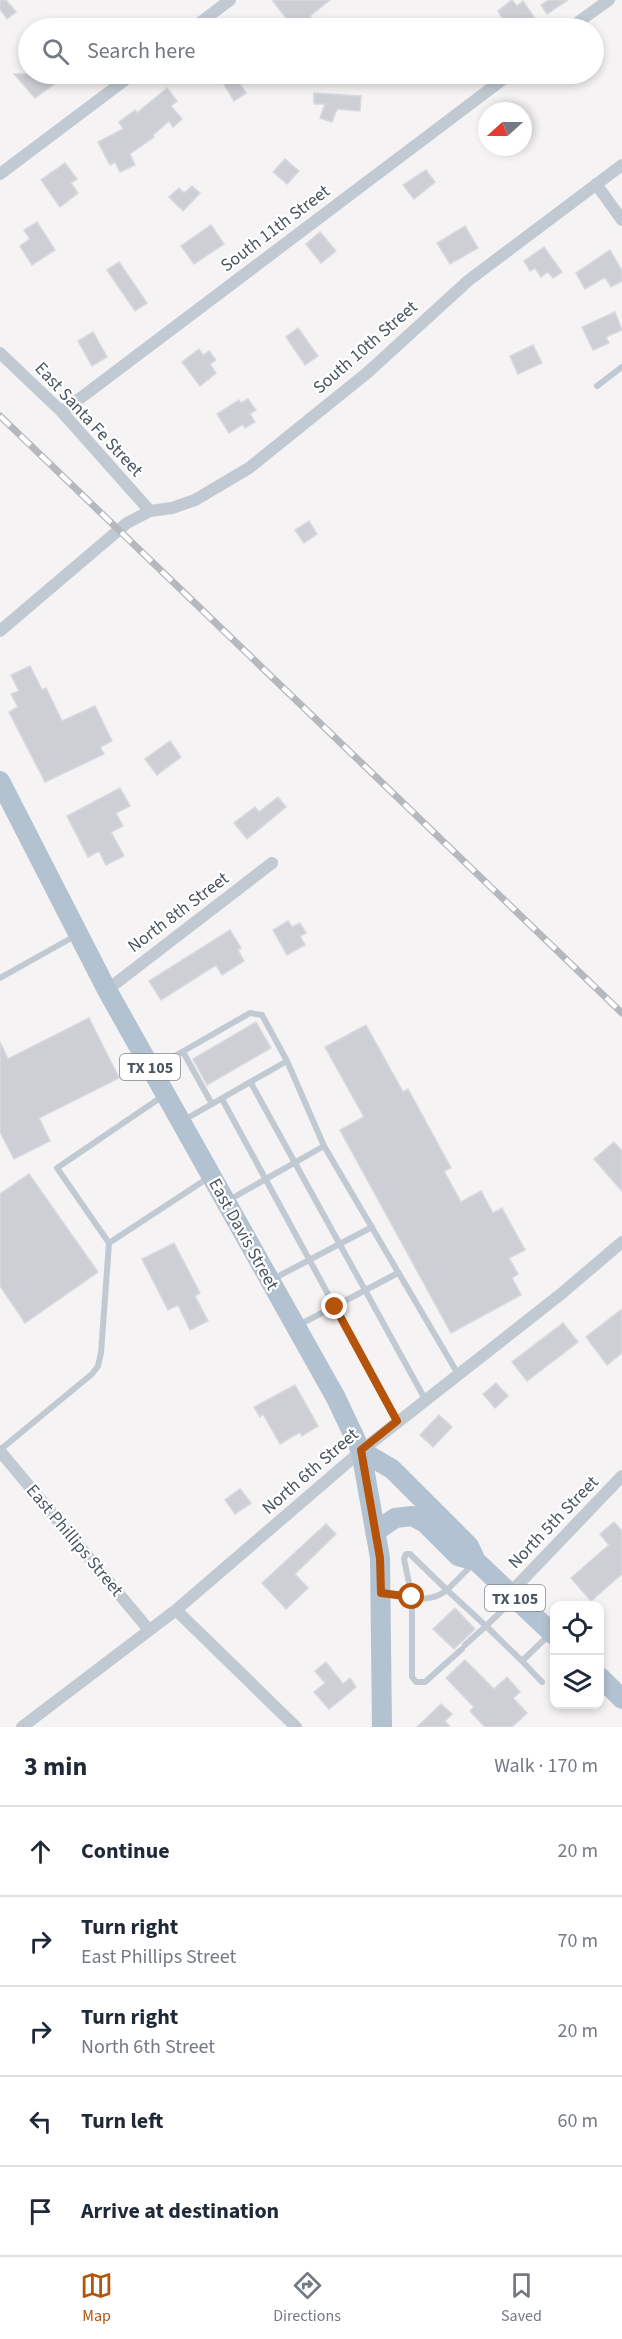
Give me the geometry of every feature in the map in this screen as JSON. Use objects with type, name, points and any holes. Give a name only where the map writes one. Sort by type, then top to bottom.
[{"type":"main road","name":"East Davis Street","points":[[0,781],[107,990],[336,1398],[361,1450]]},
{"type":"main road","name":"TX 105","points":[[361,1450],[380,1558],[381,1726]]},
{"type":"main road","name":"TX 105","points":[[361,1450],[392,1469],[469,1546],[476,1561],[550,1630]]},
{"type":"main road","points":[[375,1532],[395,1518],[412,1516],[424,1523],[458,1556],[476,1561]]},
{"type":"main road","points":[[604,1681],[622,1699]]},
{"type":"street","points":[[206,18],[230,0]]},
{"type":"street","points":[[584,18],[609,0]]},
{"type":"street","points":[[0,174],[120,84]]},
{"type":"street","name":"South 11th Street","points":[[62,412],[497,84]]},
{"type":"street","name":"South 10th Street","points":[[0,631],[117,529],[150,511],[172,508],[195,500],[249,468],[367,373],[469,280],[622,165]]},
{"type":"street","points":[[596,184],[622,220]]},
{"type":"street","name":"East Santa Fe Street","points":[[0,353],[62,412],[150,511]]},
{"type":"street","name":"North 8th Street","points":[[107,990],[272,863]]},
{"type":"street","name":"North 6th Street","points":[[22,1727],[176,1610],[361,1450],[561,1294],[622,1242]]},
{"type":"street","name":"East Phillips Street","points":[[0,1451],[149,1630]]},
{"type":"street","name":"North 5th Street","points":[[513,1595],[622,1476]]},
{"type":"street","points":[[176,1610],[296,1727]]},
{"type":"lane","points":[[597,386],[622,368]]},
{"type":"lane","points":[[0,978],[78,934]]},
{"type":"lane","points":[[152,1070],[250,1013],[257,1012],[262,1015],[287,1061],[324,1146],[458,1374]]},
{"type":"lane","points":[[183,1052],[212,1104]]},
{"type":"lane","points":[[181,1122],[287,1061]]},
{"type":"lane","points":[[251,1083],[425,1399]]},
{"type":"lane","points":[[0,1451],[92,1374],[98,1366],[101,1353],[109,1243],[57,1168],[166,1095]]},
{"type":"lane","points":[[222,1099],[397,1421]]},
{"type":"lane","points":[[226,1201],[324,1146]]},
{"type":"lane","points":[[109,1243],[212,1176]]},
{"type":"lane","points":[[270,1280],[372,1227]]},
{"type":"lane","points":[[296,1327],[398,1273]]},
{"type":"lane","points":[[513,1595],[486,1626],[425,1682],[417,1682],[412,1677],[412,1597],[404,1559],[406,1554],[410,1554],[486,1626],[542,1682]]},
{"type":"lane","points":[[381,1593],[429,1600],[437,1598],[476,1561]]},
{"type":"lane","points":[[522,1661],[550,1636]]},
{"type":"building","points":[[0,0],[6,0],[16,12],[7,19],[0,9]]},
{"type":"building","points":[[272,0],[330,0],[310,16],[312,18],[286,18]]},
{"type":"building","points":[[512,0],[517,6],[523,1],[535,18],[502,18],[498,11]]},
{"type":"building","points":[[549,0],[568,0],[547,14],[541,5]]},
{"type":"building","points":[[23,84],[54,84],[35,98]]},
{"type":"building","points":[[224,84],[240,84],[246,93],[234,101]]},
{"type":"building","points":[[167,88],[177,101],[171,106],[182,119],[173,127],[169,121],[153,135],[154,137],[130,154],[135,165],[120,172],[115,162],[110,165],[98,142],[123,129],[119,122],[135,110],[137,113]]},
{"type":"building","points":[[314,93],[361,96],[360,111],[337,109],[332,122],[320,118],[325,104],[314,104]]},
{"type":"building","points":[[285,159],[299,171],[287,184],[273,172]]},
{"type":"building","points":[[65,163],[77,179],[71,183],[78,193],[60,207],[41,180]]},
{"type":"building","points":[[426,170],[435,182],[414,199],[403,185]]},
{"type":"building","points":[[192,186],[200,193],[183,211],[169,197],[179,188],[184,193]]},
{"type":"building","points":[[37,222],[55,250],[32,265],[20,246],[30,239],[24,230]]},
{"type":"building","points":[[211,225],[224,244],[194,264],[181,246]]},
{"type":"building","points":[[465,226],[478,248],[450,264],[437,243]]},
{"type":"building","points":[[320,232],[336,251],[321,263],[306,244]]},
{"type":"building","points":[[544,247],[562,272],[553,278],[548,272],[541,277],[535,268],[530,271],[524,261]]},
{"type":"building","points":[[610,250],[622,271],[622,281],[611,287],[605,277],[585,289],[576,273]]},
{"type":"building","points":[[119,262],[147,303],[135,311],[107,270]]},
{"type":"building","points":[[615,312],[622,330],[606,337],[609,343],[593,350],[582,327]]},
{"type":"building","points":[[298,328],[318,356],[305,365],[286,337]]},
{"type":"building","points":[[93,332],[107,357],[92,366],[78,341]]},
{"type":"building","points":[[533,345],[542,363],[518,374],[510,356]]},
{"type":"building","points":[[199,349],[203,355],[209,351],[216,360],[210,364],[216,373],[200,386],[182,362]]},
{"type":"building","points":[[248,399],[256,410],[250,414],[255,422],[245,428],[243,424],[229,433],[217,414],[239,400],[241,403]]},
{"type":"building","points":[[309,521],[317,534],[304,543],[295,530]]},
{"type":"building","points":[[30,666],[42,690],[46,688],[62,721],[95,706],[112,741],[100,747],[104,754],[45,782],[9,712],[18,707],[11,694],[19,691],[11,675]]},
{"type":"building","points":[[170,741],[181,757],[157,775],[145,759]]},
{"type":"building","points":[[120,788],[130,806],[116,813],[123,826],[111,832],[124,856],[106,865],[99,851],[88,857],[67,816]]},
{"type":"building","points":[[278,797],[286,807],[247,839],[234,823],[255,807],[259,812]]},
{"type":"building","points":[[288,921],[292,927],[300,923],[306,933],[300,936],[305,945],[287,955],[273,930]]},
{"type":"building","points":[[230,930],[241,948],[238,950],[244,961],[222,975],[216,965],[161,1000],[149,981]]},
{"type":"building","points":[[89,1018],[119,1078],[39,1118],[50,1141],[14,1159],[0,1132],[0,1042],[8,1059]]},
{"type":"building","points":[[256,1022],[271,1048],[207,1085],[193,1059]]},
{"type":"building","points":[[366,1025],[403,1092],[408,1089],[451,1168],[444,1171],[461,1202],[481,1191],[493,1213],[502,1208],[525,1250],[509,1258],[518,1274],[512,1278],[521,1295],[451,1333],[340,1130],[364,1117],[325,1047]]},
{"type":"building","points":[[614,1142],[622,1151],[622,1191],[594,1159]]},
{"type":"building","points":[[29,1174],[98,1272],[25,1323],[0,1286],[0,1194]]},
{"type":"building","points":[[174,1243],[200,1293],[195,1296],[208,1321],[190,1330],[178,1305],[168,1310],[142,1259]]},
{"type":"building","points":[[622,1309],[622,1353],[607,1365],[586,1337]]},
{"type":"building","points":[[563,1323],[578,1342],[527,1381],[512,1362]]},
{"type":"building","points":[[496,1383],[508,1396],[495,1408],[483,1394]]},
{"type":"building","points":[[295,1385],[318,1426],[302,1436],[300,1432],[280,1444],[263,1414],[260,1417],[254,1407]]},
{"type":"building","points":[[439,1415],[452,1427],[433,1447],[420,1435]]},
{"type":"building","points":[[240,1489],[251,1503],[235,1514],[225,1500]]},
{"type":"building","points":[[614,1522],[622,1531],[622,1574],[591,1601],[571,1578],[609,1545],[600,1534]]},
{"type":"building","points":[[326,1524],[336,1534],[295,1574],[308,1588],[286,1609],[262,1583]]},
{"type":"building","points":[[455,1608],[475,1629],[454,1649],[433,1629]]},
{"type":"building","points":[[465,1660],[494,1689],[507,1677],[520,1692],[513,1698],[527,1713],[512,1727],[485,1727],[470,1711],[474,1707],[446,1678]]},
{"type":"building","points":[[326,1662],[343,1684],[350,1678],[356,1687],[329,1709],[314,1692],[325,1683],[315,1671]]},
{"type":"building","points":[[441,1704],[452,1714],[445,1721],[450,1727],[417,1727]]},
{"type":"railway","points":[[0,416],[622,1013]]},
{"type":"route","points":[[335,1307],[397,1421],[361,1450],[380,1558],[381,1593],[412,1597]]}]
